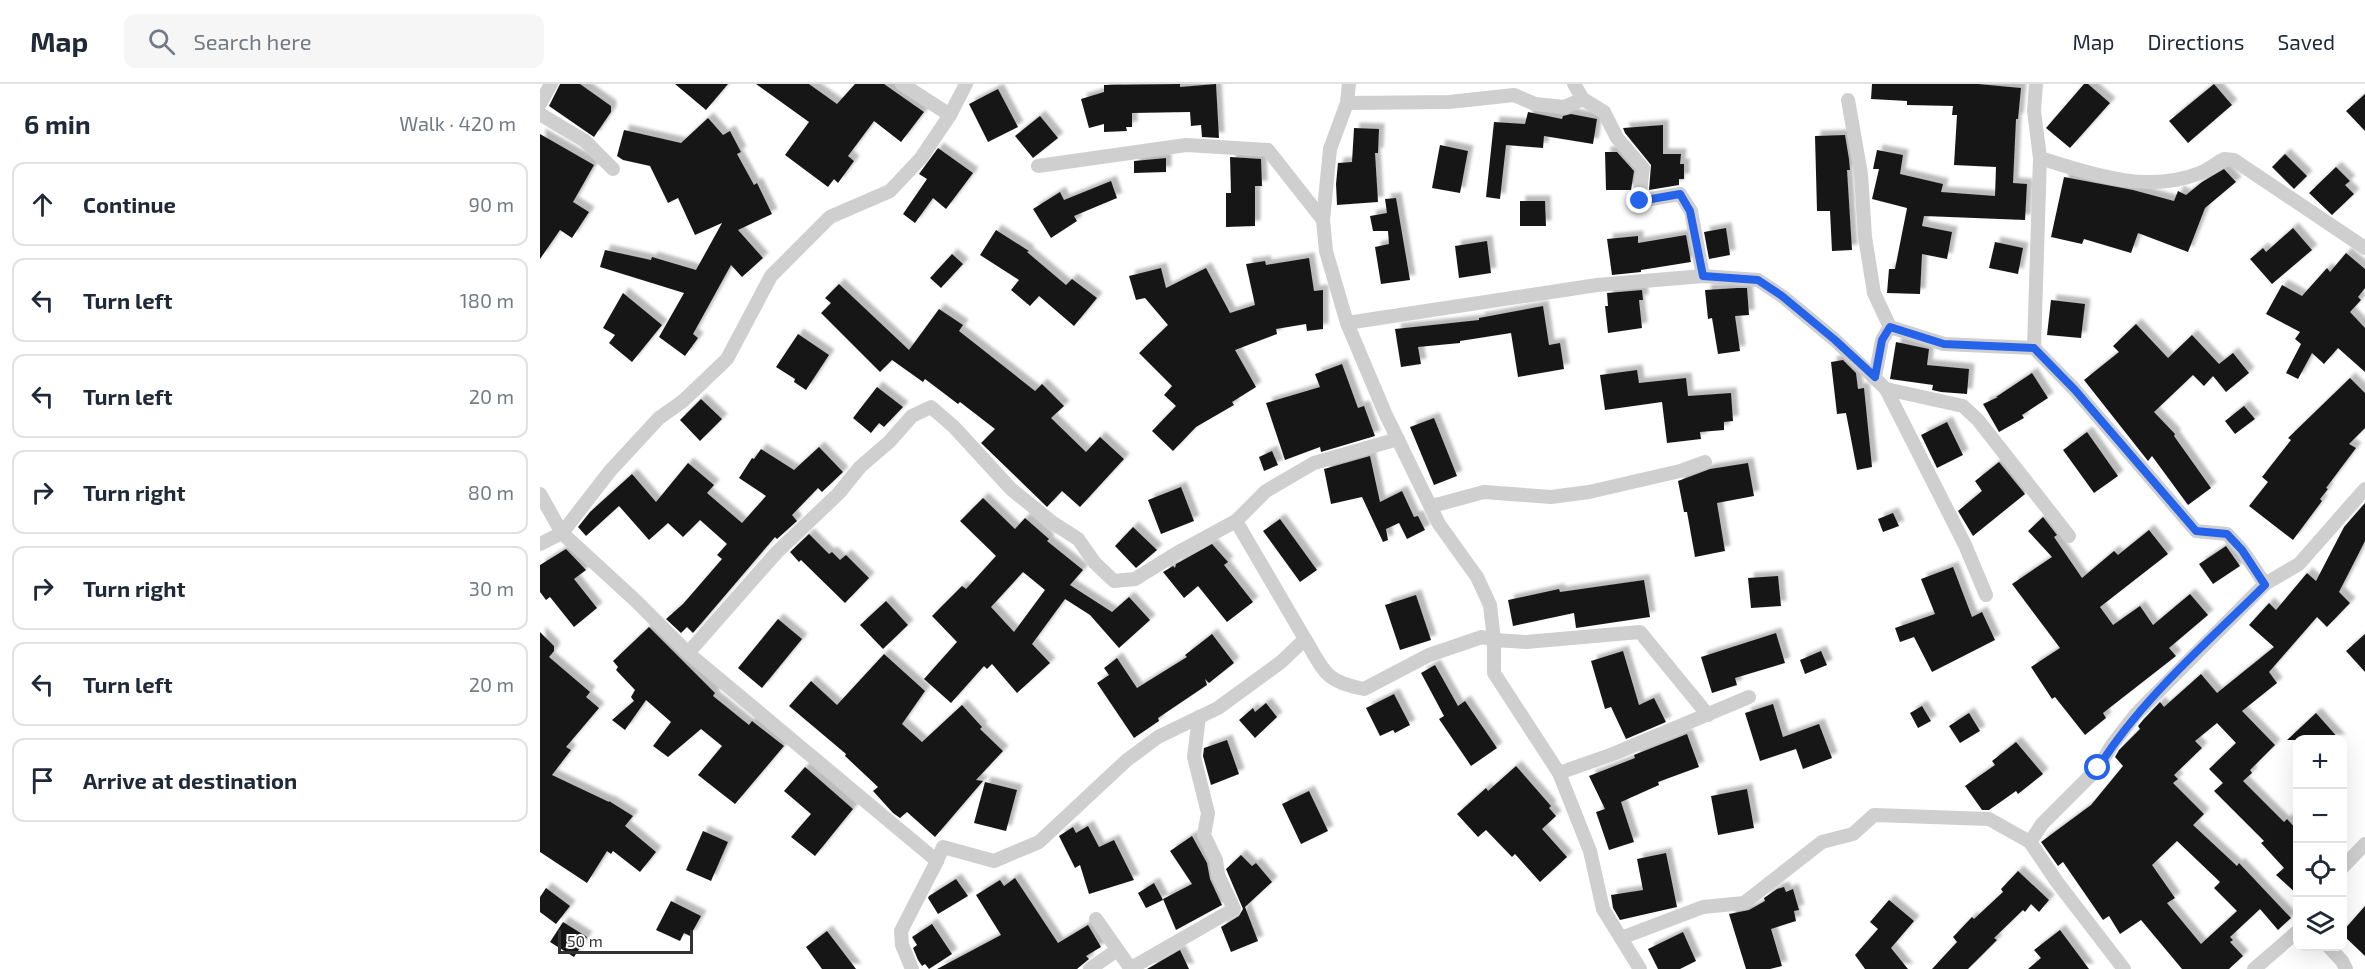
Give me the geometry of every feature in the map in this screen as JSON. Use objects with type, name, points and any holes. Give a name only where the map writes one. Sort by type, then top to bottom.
[{"type":"street","points":[[540,104],[551,84]]},
{"type":"street","points":[[902,84],[950,115]]},
{"type":"street","points":[[540,544],[562,532],[610,471],[658,418],[683,401],[727,359],[771,276],[830,217],[890,191],[921,158],[950,115],[966,84]]},
{"type":"street","points":[[1349,84],[1347,103],[1330,148],[1323,220],[1326,251],[1347,323],[1398,439],[1439,524],[1478,577],[1490,605],[1494,640],[1494,673],[1559,772],[1590,851],[1603,909],[1640,969]]},
{"type":"street","points":[[1574,84],[1583,99],[1604,112],[1617,138],[1643,168],[1640,201],[1680,194],[1690,211],[1703,276]]},
{"type":"street","points":[[2034,348],[2040,158],[2034,111],[2036,84]]},
{"type":"street","points":[[1347,103],[1449,102],[1495,90],[1514,94],[1535,104],[1564,107],[1583,99]]},
{"type":"street","points":[[1848,100],[1862,174],[1865,237],[1874,293],[1890,327],[1944,344],[2034,348],[2075,390],[2196,531],[2227,534],[2242,550],[2265,585]]},
{"type":"street","points":[[540,114],[585,141],[613,169]]},
{"type":"street","points":[[1038,166],[1186,145],[1268,150],[1323,220]]},
{"type":"street","points":[[2040,158],[2097,176],[2146,183],[2162,182],[2201,173],[2224,159],[2234,160],[2365,248]]},
{"type":"street","points":[[1347,323],[1597,285],[1703,276],[1758,280],[1782,296],[1835,340],[1886,389],[1965,545],[1986,595]]},
{"type":"street","points":[[1875,377],[1882,340],[1890,327]]},
{"type":"street","points":[[1886,389],[1963,406],[1978,420],[2069,536]]},
{"type":"street","points":[[688,653],[777,552],[839,493],[860,467],[889,442],[912,416],[931,407],[954,427],[1011,489],[1053,523],[1078,539],[1095,563],[1114,581],[1135,579],[1236,521],[1266,491],[1314,463],[1398,439]]},
{"type":"street","points":[[1432,506],[1484,492],[1551,497],[1589,492],[1680,471],[1705,462]]},
{"type":"street","points":[[2030,842],[2042,824],[2098,768],[2136,714],[2265,585],[2299,564],[2364,491]]},
{"type":"street","points":[[540,494],[562,532],[688,653],[937,861]]},
{"type":"street","points":[[1236,521],[1328,676],[1343,685],[1365,689],[1429,655],[1482,637],[1526,642],[1640,632],[1708,715]]},
{"type":"street","points":[[912,969],[902,945],[901,930],[943,847],[994,861],[1039,842],[1127,760],[1158,737],[1218,708],[1281,662],[1305,639]]},
{"type":"street","points":[[1559,772],[1613,754],[1749,697]]},
{"type":"street","points":[[1096,919],[1131,969],[1234,909],[1218,875],[1216,860],[1204,835],[1208,813],[1194,757],[1198,717]]},
{"type":"street","points":[[1621,938],[1703,907],[1744,903],[1822,842],[1853,834],[1874,815],[1989,819],[2030,842],[2057,882],[2124,969]]},
{"type":"street","points":[[2347,864],[2365,844]]},
{"type":"street","points":[[2254,969],[2293,935]]},
{"type":"street","points":[[1090,969],[1117,950]]},
{"type":"street","points":[[2333,951],[2346,969]]},
{"type":"building","points":[[560,84],[580,84],[611,106],[611,112],[594,137],[549,106]]},
{"type":"building","points":[[675,84],[728,84],[706,110]]},
{"type":"building","points":[[756,84],[809,84],[837,104],[855,84],[884,84],[924,112],[901,142],[874,121],[848,156],[854,161],[838,183],[834,179],[828,187],[785,155],[809,122]]},
{"type":"building","points":[[1180,84],[1180,87],[1216,84],[1219,138],[1202,137],[1201,125],[1191,126],[1190,112],[1132,113],[1132,127],[1126,127],[1127,131],[1104,132],[1104,124],[1089,128],[1081,99],[1104,92],[1104,85]]},
{"type":"building","points":[[1872,84],[1978,84],[2021,88],[2018,119],[2016,119],[2013,183],[2027,184],[2025,220],[1924,216],[1922,226],[1952,232],[1947,259],[1922,254],[1920,294],[1887,293],[1889,269],[1895,269],[1907,208],[1872,199],[1879,169],[1873,169],[1877,150],[1903,155],[1900,174],[1943,184],[1941,192],[1995,196],[1996,167],[1954,165],[1957,115],[1952,115],[1953,106],[1907,105],[1907,101],[1871,99]]},
{"type":"building","points":[[2084,84],[2088,84],[2110,103],[2070,148],[2046,128]]},
{"type":"building","points":[[2214,84],[2232,105],[2188,143],[2169,121]]},
{"type":"building","points":[[998,89],[1018,127],[988,142],[969,104]]},
{"type":"building","points":[[2365,94],[2365,131],[2346,111]]},
{"type":"building","points":[[1528,112],[1562,119],[1563,116],[1571,114],[1597,119],[1593,144],[1544,136],[1543,148],[1506,145],[1500,199],[1486,197],[1494,122],[1525,124]]},
{"type":"building","points":[[1040,116],[1058,138],[1033,158],[1015,136]]},
{"type":"building","points":[[708,118],[723,135],[730,131],[741,152],[737,154],[754,185],[757,183],[772,214],[738,230],[763,258],[742,277],[731,265],[693,334],[698,338],[685,356],[659,337],[684,293],[600,267],[605,250],[651,260],[652,257],[696,270],[722,223],[695,235],[678,198],[668,203],[650,166],[623,160],[617,156],[624,130],[681,143]]},
{"type":"building","points":[[1663,125],[1663,154],[1681,154],[1680,164],[1684,164],[1684,179],[1679,179],[1679,185],[1649,190],[1651,165],[1623,128]]},
{"type":"building","points":[[1354,128],[1379,129],[1378,153],[1375,153],[1378,202],[1337,205],[1338,163],[1352,162]]},
{"type":"building","points":[[540,134],[594,165],[573,202],[589,212],[572,238],[560,230],[540,259]]},
{"type":"building","points":[[1845,135],[1850,170],[1847,170],[1852,250],[1832,251],[1830,211],[1817,211],[1815,136]]},
{"type":"building","points":[[1440,145],[1468,151],[1460,193],[1432,188]]},
{"type":"building","points":[[938,148],[973,173],[946,209],[933,198],[915,223],[903,214],[927,179],[919,174]]},
{"type":"building","points":[[1605,152],[1617,152],[1634,171],[1631,190],[1606,190]]},
{"type":"building","points":[[2285,154],[2307,176],[2294,189],[2272,167]]},
{"type":"building","points":[[1230,157],[1261,159],[1262,186],[1255,186],[1255,226],[1226,227],[1226,193],[1231,193]]},
{"type":"building","points":[[1166,158],[1166,172],[1134,173],[1134,161]]},
{"type":"building","points":[[2336,167],[2350,181],[2345,185],[2354,194],[2332,215],[2309,193]]},
{"type":"building","points":[[2224,169],[2236,182],[2205,208],[2188,252],[2138,233],[2131,253],[2084,239],[2082,244],[2051,237],[2064,177],[2133,190],[2174,201],[2178,191],[2186,195]]},
{"type":"building","points":[[1111,181],[1117,198],[1074,216],[1077,221],[1051,238],[1033,209],[1060,192],[1064,200]]},
{"type":"building","points":[[1396,198],[1410,280],[1381,284],[1375,247],[1389,244],[1388,231],[1373,231],[1370,216],[1387,213],[1385,199]]},
{"type":"building","points":[[1520,201],[1545,201],[1546,226],[1520,226]]},
{"type":"building","points":[[1726,228],[1730,255],[1709,259],[1704,232]]},
{"type":"building","points":[[2293,228],[2312,250],[2272,284],[2250,259],[2263,248],[2266,252]]},
{"type":"building","points":[[996,230],[1029,251],[1027,252],[1066,285],[1072,279],[1097,298],[1074,326],[1039,296],[1030,306],[1011,290],[1019,280],[980,255]]},
{"type":"building","points":[[1686,235],[1691,262],[1612,275],[1607,239],[1638,236],[1638,243]]},
{"type":"building","points":[[1487,241],[1491,273],[1459,278],[1455,246]]},
{"type":"building","points":[[1995,242],[2023,248],[2018,274],[1989,268]]},
{"type":"building","points":[[2346,253],[2365,269],[2365,288],[2358,297],[2361,300],[2350,312],[2365,328],[2365,372],[2338,348],[2324,364],[2312,353],[2298,379],[2286,373],[2301,344],[2295,339],[2300,332],[2266,314],[2282,285],[2302,296],[2327,268],[2330,272]]},
{"type":"building","points":[[952,254],[963,264],[941,288],[930,278]]},
{"type":"building","points":[[1309,258],[1314,291],[1323,290],[1323,329],[1307,331],[1306,324],[1276,329],[1277,334],[1235,350],[1256,387],[1232,402],[1234,405],[1196,427],[1173,451],[1152,431],[1176,406],[1164,395],[1172,386],[1139,353],[1168,325],[1145,298],[1136,300],[1129,276],[1161,268],[1166,288],[1206,268],[1230,313],[1255,305],[1246,264],[1265,261],[1266,265]]},
{"type":"building","points":[[839,284],[909,350],[939,309],[963,325],[959,331],[1035,391],[1042,384],[1064,406],[1051,418],[1086,452],[1100,437],[1124,459],[1080,507],[1062,491],[1047,507],[981,443],[995,429],[960,402],[958,404],[925,379],[923,382],[892,360],[880,372],[821,313],[831,303],[825,298]]},
{"type":"building","points":[[1747,288],[1749,315],[1735,316],[1740,351],[1718,354],[1712,318],[1708,319],[1705,290]]},
{"type":"building","points":[[1642,290],[1643,300],[1639,300],[1642,328],[1608,333],[1605,306],[1608,306],[1607,293]]},
{"type":"building","points":[[623,293],[662,325],[632,362],[609,343],[615,335],[603,328]]},
{"type":"building","points":[[2051,300],[2085,304],[2081,338],[2047,335]]},
{"type":"building","points":[[1543,306],[1549,345],[1560,343],[1564,369],[1518,377],[1511,333],[1460,341],[1460,343],[1418,347],[1421,364],[1401,367],[1395,329],[1479,320],[1479,318]]},
{"type":"building","points":[[2136,324],[2168,358],[2192,335],[2219,364],[2233,353],[2249,373],[2226,392],[2213,376],[2204,386],[2193,375],[2154,412],[2175,434],[2174,436],[2211,488],[2188,505],[2152,456],[2148,461],[2084,380],[2119,352],[2113,346]]},
{"type":"building","points":[[798,334],[829,355],[806,390],[794,382],[795,379],[776,367]]},
{"type":"building","points":[[1896,342],[1929,349],[1927,365],[1969,369],[1967,394],[1941,392],[1932,390],[1933,385],[1890,379]]},
{"type":"building","points":[[1843,360],[1856,373],[1858,389],[1864,388],[1872,467],[1857,470],[1846,413],[1837,414],[1831,362]]},
{"type":"building","points":[[1342,364],[1358,408],[1364,406],[1375,436],[1321,452],[1320,447],[1285,460],[1266,403],[1320,387],[1315,374]]},
{"type":"building","points":[[1637,370],[1639,383],[1686,378],[1688,396],[1731,393],[1733,421],[1724,422],[1724,430],[1700,432],[1701,439],[1667,443],[1662,402],[1605,410],[1600,375]]},
{"type":"building","points":[[2032,373],[2048,398],[2022,415],[2024,418],[1999,432],[1983,404],[1998,397],[1996,397]]},
{"type":"building","points":[[2350,378],[2365,393],[2365,428],[2349,444],[2356,448],[2326,488],[2328,489],[2320,499],[2322,501],[2293,540],[2249,506],[2268,482],[2262,477],[2291,440],[2288,438]]},
{"type":"building","points":[[877,387],[903,407],[884,427],[879,423],[871,433],[853,418]]},
{"type":"building","points":[[701,399],[722,419],[700,441],[680,420]]},
{"type":"building","points":[[2244,406],[2255,419],[2235,434],[2225,421]]},
{"type":"building","points":[[1434,418],[1457,476],[1434,485],[1410,427]]},
{"type":"building","points":[[1947,422],[1963,455],[1937,468],[1921,435]]},
{"type":"building","points":[[2087,432],[2118,476],[2094,493],[2063,450]]},
{"type":"building","points":[[819,447],[843,472],[822,492],[818,488],[792,515],[797,521],[777,539],[775,537],[693,633],[687,627],[681,633],[666,619],[683,604],[722,559],[717,555],[727,544],[700,520],[683,537],[668,523],[649,540],[619,506],[586,536],[578,527],[590,512],[632,474],[656,502],[688,463],[714,485],[707,493],[742,523],[766,496],[739,478],[761,449],[794,470]]},
{"type":"building","points":[[1272,451],[1278,465],[1264,471],[1259,457]]},
{"type":"building","points":[[1370,456],[1380,502],[1402,491],[1414,517],[1418,516],[1425,530],[1407,539],[1399,523],[1386,529],[1388,540],[1383,542],[1362,497],[1331,504],[1324,469]]},
{"type":"building","points":[[1999,462],[2025,494],[1973,536],[1958,511],[1982,491],[1975,481]]},
{"type":"building","points":[[1748,463],[1754,496],[1717,503],[1725,551],[1695,557],[1687,512],[1684,512],[1678,481],[1710,469]]},
{"type":"building","points":[[1181,487],[1194,521],[1161,534],[1148,500]]},
{"type":"building","points":[[983,498],[1015,529],[1025,518],[1049,539],[1047,541],[1083,570],[1070,585],[1112,612],[1129,597],[1150,620],[1119,648],[1090,615],[1065,599],[1032,644],[1050,663],[1017,693],[992,664],[987,669],[984,666],[951,703],[924,679],[957,642],[932,616],[962,586],[966,589],[996,556],[960,521]],"holes":[[[1023,572],[1045,590],[1014,632],[991,607]]]},
{"type":"building","points":[[2365,503],[2365,541],[2339,592],[2350,603],[2327,627],[2317,617],[2269,672],[2277,683],[2242,711],[2275,745],[2250,770],[2252,773],[2243,781],[2284,822],[2287,819],[2293,826],[2293,890],[2276,875],[2284,868],[2261,843],[2264,841],[2214,791],[2223,783],[2209,769],[2236,743],[2217,723],[2195,741],[2202,748],[2174,775],[2178,779],[2173,783],[2204,814],[2193,825],[2237,866],[2239,863],[2291,918],[2278,930],[2260,909],[2230,937],[2233,940],[2230,942],[2243,956],[2229,969],[2182,969],[2141,920],[2120,934],[2109,916],[2103,920],[2063,862],[2058,866],[2041,842],[2091,805],[2123,766],[2115,757],[2119,750],[2140,729],[2138,726],[2160,702],[2164,707],[2201,674],[2217,693],[2274,647],[2249,625],[2269,603],[2276,610],[2307,573],[2316,581],[2344,527]],"holes":[[[2177,841],[2220,882],[2214,888],[2237,911],[2201,944],[2167,903],[2175,898],[2152,865]]]},
{"type":"building","points":[[1893,513],[1899,526],[1883,532],[1878,519]]},
{"type":"building","points":[[2043,517],[2057,535],[2054,537],[2082,578],[2114,551],[2118,555],[2149,530],[2168,554],[2100,607],[2113,625],[2140,606],[2153,625],[2190,594],[2208,615],[2169,648],[2176,656],[2103,713],[2106,718],[2085,735],[2055,697],[2052,699],[2031,667],[2060,648],[2012,584],[2052,557],[2028,531]]},
{"type":"building","points":[[1280,519],[1317,570],[1300,582],[1263,531]]},
{"type":"building","points":[[1133,527],[1157,550],[1136,568],[1115,546]]},
{"type":"building","points":[[809,534],[829,554],[832,552],[840,560],[846,555],[869,578],[845,603],[790,552]]},
{"type":"building","points":[[1212,544],[1228,562],[1224,565],[1253,602],[1227,622],[1198,586],[1184,598],[1163,572],[1173,566],[1175,568],[1176,564]]},
{"type":"building","points":[[2226,546],[2240,566],[2213,584],[2199,564]]},
{"type":"building","points":[[566,549],[586,570],[574,579],[597,608],[574,627],[550,597],[546,600],[540,592],[540,565]]},
{"type":"building","points":[[1953,567],[1972,617],[1982,612],[1995,640],[1932,672],[1914,637],[1900,642],[1895,628],[1935,614],[1921,579]]},
{"type":"building","points":[[1778,576],[1781,606],[1751,608],[1748,578]]},
{"type":"building","points":[[1644,580],[1650,617],[1576,628],[1574,613],[1513,626],[1508,600],[1559,589],[1560,592]]},
{"type":"building","points":[[1416,595],[1431,640],[1400,650],[1385,605]]},
{"type":"building","points":[[886,601],[908,625],[883,649],[860,625]]},
{"type":"building","points":[[778,619],[802,639],[762,688],[738,668]]},
{"type":"building","points":[[649,627],[715,693],[713,696],[749,725],[752,721],[784,746],[735,804],[698,775],[722,746],[701,729],[668,757],[653,746],[671,722],[646,700],[625,730],[612,720],[634,701],[631,697],[635,690],[616,670],[618,667],[613,661]]},
{"type":"building","points":[[540,632],[554,646],[554,651],[549,657],[590,692],[586,697],[599,708],[566,747],[571,750],[552,775],[609,801],[633,816],[625,826],[656,852],[640,872],[613,851],[611,854],[607,851],[587,883],[540,852]]},
{"type":"building","points":[[1776,633],[1785,663],[1735,678],[1737,685],[1712,693],[1701,657]]},
{"type":"building","points":[[1212,634],[1234,663],[1209,683],[1205,679],[1207,685],[1158,718],[1159,721],[1134,738],[1097,683],[1109,675],[1104,668],[1117,658],[1137,688],[1187,657],[1185,655]]},
{"type":"building","points":[[2365,634],[2365,672],[2346,651]]},
{"type":"building","points":[[1623,651],[1639,705],[1654,698],[1666,722],[1626,739],[1611,707],[1605,709],[1591,661]]},
{"type":"building","points":[[1821,651],[1827,665],[1805,674],[1800,660]]},
{"type":"building","points":[[884,654],[925,691],[902,724],[922,742],[962,705],[982,727],[980,729],[1003,751],[976,780],[983,781],[935,837],[907,812],[900,818],[893,813],[873,791],[878,787],[845,756],[846,754],[789,706],[811,681],[837,705]]},
{"type":"building","points":[[1435,665],[1458,706],[1465,701],[1497,748],[1471,766],[1439,719],[1444,716],[1421,673]]},
{"type":"building","points":[[1394,694],[1410,725],[1395,733],[1393,730],[1380,736],[1366,708]]},
{"type":"building","points":[[1266,703],[1277,717],[1255,738],[1239,720],[1253,708],[1255,712]]},
{"type":"building","points":[[1773,704],[1783,737],[1819,724],[1832,758],[1803,769],[1796,749],[1760,761],[1745,713]]},
{"type":"building","points":[[1922,706],[1931,721],[1918,728],[1910,713]]},
{"type":"building","points":[[1969,713],[1980,731],[1960,743],[1949,726]]},
{"type":"building","points":[[2316,713],[2336,735],[2293,735],[2293,740],[2287,740]]},
{"type":"building","points":[[1687,734],[1699,767],[1658,782],[1659,785],[1621,802],[1634,842],[1609,850],[1596,812],[1605,809],[1589,776]]},
{"type":"building","points":[[1227,740],[1239,774],[1211,785],[1203,756],[1204,748]]},
{"type":"building","points":[[2016,742],[2043,774],[2018,794],[2016,791],[1989,810],[1982,810],[1965,786],[1995,765],[1992,761]]},
{"type":"building","points":[[1516,766],[1551,806],[1549,808],[1556,816],[1542,829],[1567,857],[1540,882],[1515,854],[1512,857],[1486,830],[1478,837],[1457,814],[1486,788],[1488,791]]},
{"type":"building","points":[[805,767],[853,809],[815,856],[791,837],[811,814],[784,791]]},
{"type":"building","points":[[985,782],[1017,790],[1006,831],[974,823]]},
{"type":"building","points":[[1747,789],[1754,828],[1718,835],[1711,796]]},
{"type":"building","points":[[1309,791],[1328,831],[1301,844],[1282,804]]},
{"type":"building","points":[[1088,826],[1099,847],[1114,840],[1134,880],[1089,894],[1080,865],[1075,868],[1059,836],[1073,827],[1076,833]]},
{"type":"building","points":[[703,831],[728,842],[711,881],[686,870]]},
{"type":"building","points":[[1192,836],[1207,863],[1210,879],[1222,905],[1176,930],[1163,899],[1192,884],[1170,851]]},
{"type":"building","points":[[1666,853],[1677,907],[1620,920],[1613,908],[1611,895],[1643,890],[1637,859]]},
{"type":"building","points":[[1241,855],[1252,866],[1256,863],[1272,882],[1245,907],[1258,941],[1231,952],[1221,927],[1239,916],[1243,909],[1226,869]]},
{"type":"building","points":[[2018,871],[2049,900],[2039,912],[2031,904],[2025,912],[2023,910],[1994,938],[1997,940],[1968,969],[1932,969],[1957,942],[1953,937],[1972,917],[1974,919],[2003,892],[2001,889]]},
{"type":"building","points":[[1015,878],[1058,943],[1088,925],[1101,947],[1086,956],[1089,959],[1077,969],[937,969],[1001,935],[976,895],[1000,880],[1004,886]]},
{"type":"building","points":[[956,879],[968,896],[938,914],[929,896]]},
{"type":"building","points":[[1154,883],[1163,900],[1146,908],[1138,893]]},
{"type":"building","points":[[1784,887],[1786,892],[1793,889],[1799,910],[1794,911],[1796,921],[1771,929],[1782,966],[1770,969],[1746,969],[1729,914],[1749,910],[1765,901],[1764,898],[1777,889]]},
{"type":"building","points":[[546,888],[570,906],[556,924],[540,912],[540,897]]},
{"type":"building","points":[[1889,900],[1914,921],[1891,948],[1908,969],[1865,969],[1855,955],[1878,929],[1870,922]]},
{"type":"building","points":[[671,901],[701,916],[690,936],[684,933],[680,941],[656,930]]},
{"type":"building","points":[[2365,906],[2365,956],[2347,939],[2347,926]]},
{"type":"building","points":[[563,922],[587,937],[574,957],[550,942]]},
{"type":"building","points":[[932,924],[952,954],[929,969],[925,964],[922,966],[918,960],[913,948],[917,945],[912,937]]},
{"type":"building","points":[[2060,930],[2089,969],[2028,969],[2041,958],[2034,950]]},
{"type":"building","points":[[827,931],[856,969],[822,969],[806,947]]},
{"type":"building","points":[[1683,932],[1696,961],[1680,969],[1658,969],[1648,949]]},
{"type":"building","points":[[1180,950],[1189,969],[1147,969]]},
{"type":"route","points":[[1640,201],[1680,194],[1690,211],[1703,276],[1758,280],[1782,296],[1875,377],[1882,340],[1890,327],[1944,344],[2034,348],[2075,390],[2196,531],[2227,534],[2242,550],[2265,585],[2136,714],[2098,768]]}]
